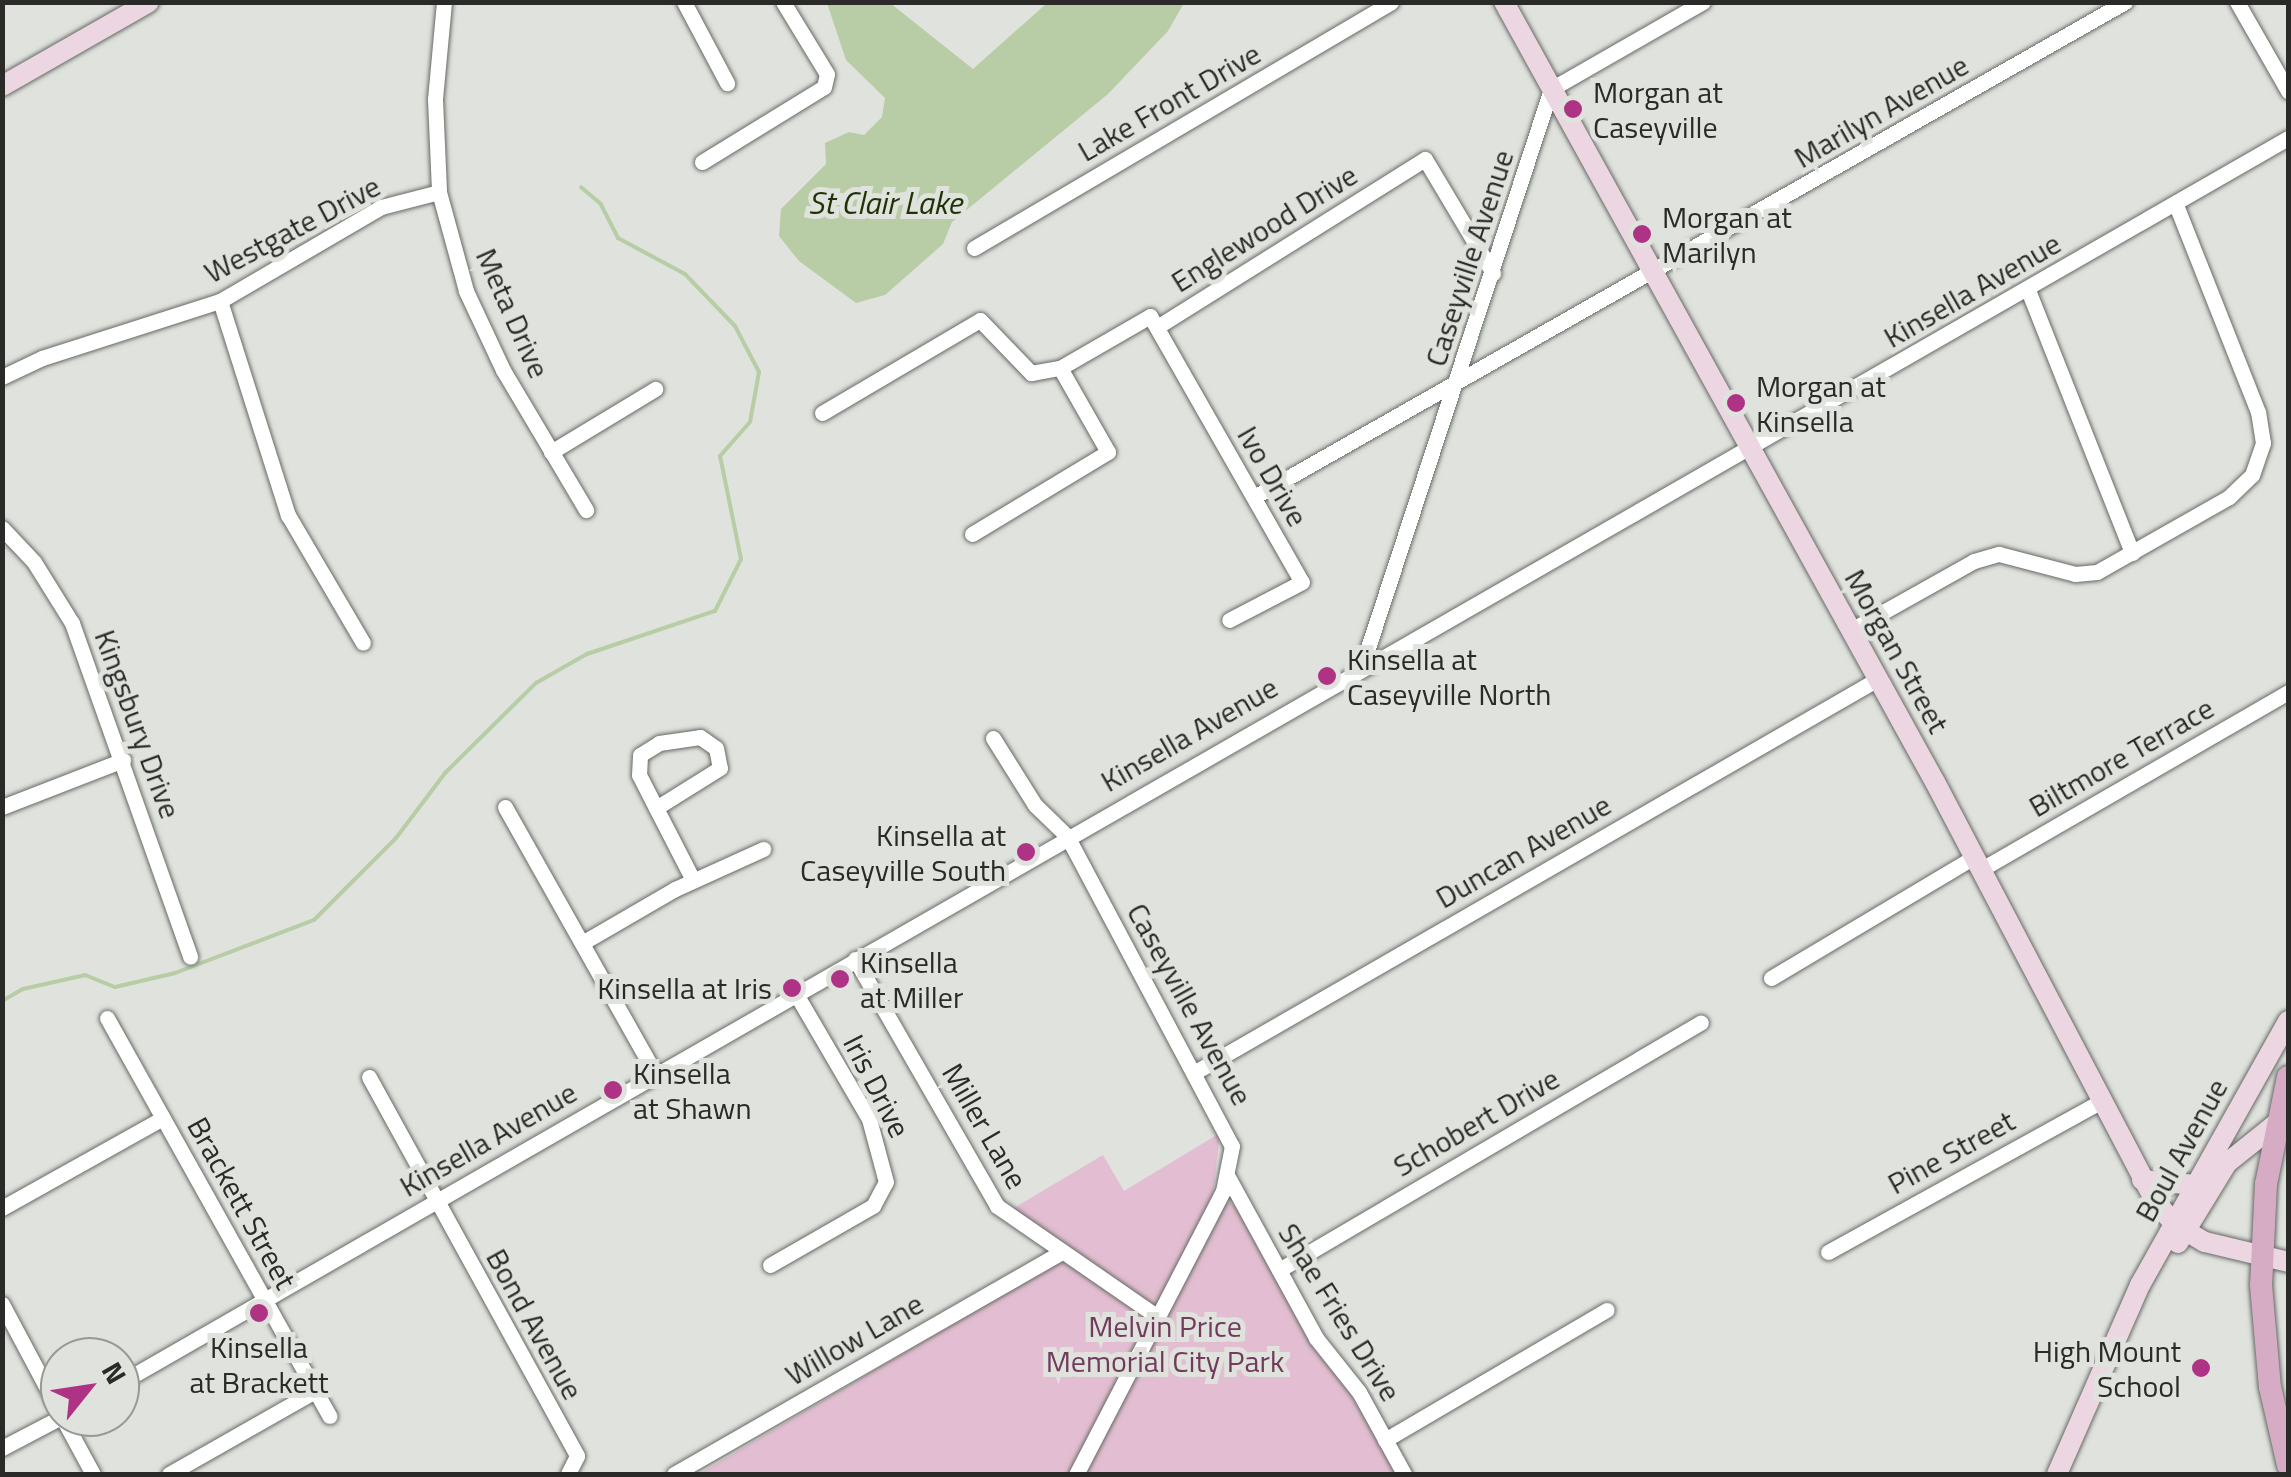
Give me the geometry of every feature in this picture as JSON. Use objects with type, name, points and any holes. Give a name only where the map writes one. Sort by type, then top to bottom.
[{"type":"main road","points":[[2288,1077],[2261,1258],[2270,1387],[2288,1464]]},
{"type":"street","points":[[2,86],[148,2]]},
{"type":"street","name":"Meta Drive","points":[[444,2],[435,99],[439,192],[466,291],[586,510]]},
{"type":"street","points":[[684,2],[726,83]]},
{"type":"street","points":[[702,162],[824,86],[827,74],[783,2]]},
{"type":"street","name":"Lake Front Drive","points":[[974,248],[1391,2]]},
{"type":"street","name":"Morgan Street","points":[[1504,2],[1878,679],[2142,1180],[2179,1227]]},
{"type":"street","points":[[1551,89],[1703,2]]},
{"type":"street","name":"Marilyn Avenue","points":[[1254,498],[1456,387],[2125,2]]},
{"type":"street","points":[[2237,2],[2288,91]]},
{"type":"street","name":"Caseyville Avenue","points":[[1362,666],[1551,89]]},
{"type":"street","name":"Kinsella Avenue","points":[[140,1371],[1362,666],[1750,449],[2288,138]]},
{"type":"street","name":"Englewood Drive","points":[[1060,368],[1150,316],[1157,328],[1425,159],[1493,273]]},
{"type":"street","name":"Westgate Drive","points":[[2,377],[220,301],[381,206],[439,192]]},
{"type":"street","points":[[1851,630],[1974,561],[1999,554],[2075,574],[2097,572],[2229,497],[2252,474],[2263,443],[2258,412],[2176,205]]},
{"type":"street","points":[[2028,290],[2132,553]]},
{"type":"street","points":[[220,301],[288,515],[363,643]]},
{"type":"street","points":[[822,413],[980,320],[1031,373],[1060,368],[1108,452],[972,534]]},
{"type":"street","name":"Ivo Drive","points":[[1157,328],[1302,582],[1229,620]]},
{"type":"street","points":[[551,452],[655,389]]},
{"type":"street","name":"Kingsbury Drive","points":[[2,528],[34,562],[72,623],[190,957]]},
{"type":"street","name":"Duncan Avenue","points":[[1196,1071],[1878,679]]},
{"type":"street","name":"Biltmore Terrace","points":[[1771,978],[2288,692]]},
{"type":"street","points":[[656,808],[720,768],[716,748],[694,737],[640,755],[638,775],[693,880]]},
{"type":"street","name":"Caseyville Avenue","points":[[992,738],[1050,825],[1067,836],[1228,1131],[1228,1178],[1076,1474]]},
{"type":"street","points":[[2,807],[123,760]]},
{"type":"street","points":[[505,806],[656,1074]]},
{"type":"street","points":[[582,943],[693,880],[763,849]]},
{"type":"street","name":"Miller Lane","points":[[855,959],[997,1206],[1158,1317]]},
{"type":"street","name":"Iris Drive","points":[[770,1265],[873,1206],[886,1182],[868,1119],[796,994]]},
{"type":"street","name":"Brackett Street","points":[[107,1018],[329,1416]]},
{"type":"street","name":"Boul Avenue","points":[[2179,1227],[2195,1185],[2288,1021]]},
{"type":"street","name":"Schobert Drive","points":[[1279,1270],[1701,1022]]},
{"type":"street","points":[[369,1077],[435,1201]]},
{"type":"street","name":"Pine Street","points":[[1828,1252],[2101,1101]]},
{"type":"street","points":[[2,1208],[163,1118]]},
{"type":"street","name":"Boul Avenue","points":[[2058,1474],[2132,1310],[2179,1227],[2226,1163],[2283,1118]]},
{"type":"street","name":"Shae Fries Drive","points":[[1228,1178],[1279,1270],[1404,1474]]},
{"type":"street","points":[[2142,1180],[2195,1185]]},
{"type":"street","name":"Bond Avenue","points":[[435,1201],[577,1456],[568,1474]]},
{"type":"street","points":[[2179,1227],[2261,1258],[2288,1262]]},
{"type":"street","name":"Willow Lane","points":[[674,1474],[1062,1252]]},
{"type":"street","points":[[2,1304],[40,1375]]},
{"type":"street","points":[[1385,1440],[1607,1310]]},
{"type":"street","points":[[169,1474],[315,1391]]},
{"type":"street","points":[[2,1448],[40,1427]]},
{"type":"street","points":[[73,1437],[93,1474]]},
{"type":"green space","name":"Melvin Price Memorial City Park","points":[[1220,1133],[1213,1194],[1238,1207],[1398,1474],[699,1474],[1063,1259],[1009,1211],[1103,1155],[1124,1191]]},
{"type":"water","name":"St Clair Lake","points":[[827,3],[890,3],[973,69],[1047,3],[1184,3],[1168,31],[1108,94],[952,222],[943,244],[885,295],[856,303],[799,261],[779,236],[781,209],[826,164],[825,143],[849,132],[864,135],[882,117],[885,98],[846,60]]},
{"type":"waterway","points":[[2,1001],[23,989],[85,975],[115,987],[175,973],[314,920],[396,838],[446,772],[536,683],[587,654],[715,611],[741,559],[720,456],[750,422],[759,372],[735,326],[685,274],[618,238],[601,204],[581,187]]},
{"type":"place","name":"Morgan at Caseyville","points":[[1573,109]]},
{"type":"place","name":"Morgan at Marilyn","points":[[1642,234]]},
{"type":"place","name":"Morgan at Kinsella","points":[[1736,403]]},
{"type":"place","name":"Kinsella at Caseyville North","points":[[1327,676]]},
{"type":"place","name":"Kinsella at Caseyville South","points":[[1026,852]]},
{"type":"place","name":"Kinsella at Miller","points":[[840,979]]},
{"type":"place","name":"Kinsella at Iris","points":[[792,988]]},
{"type":"place","name":"Kinsella at Shawn","points":[[613,1090]]},
{"type":"place","name":"Kinsella at Brackett","points":[[259,1313]]},
{"type":"place","name":"High Mount School","points":[[2201,1368]]}]
